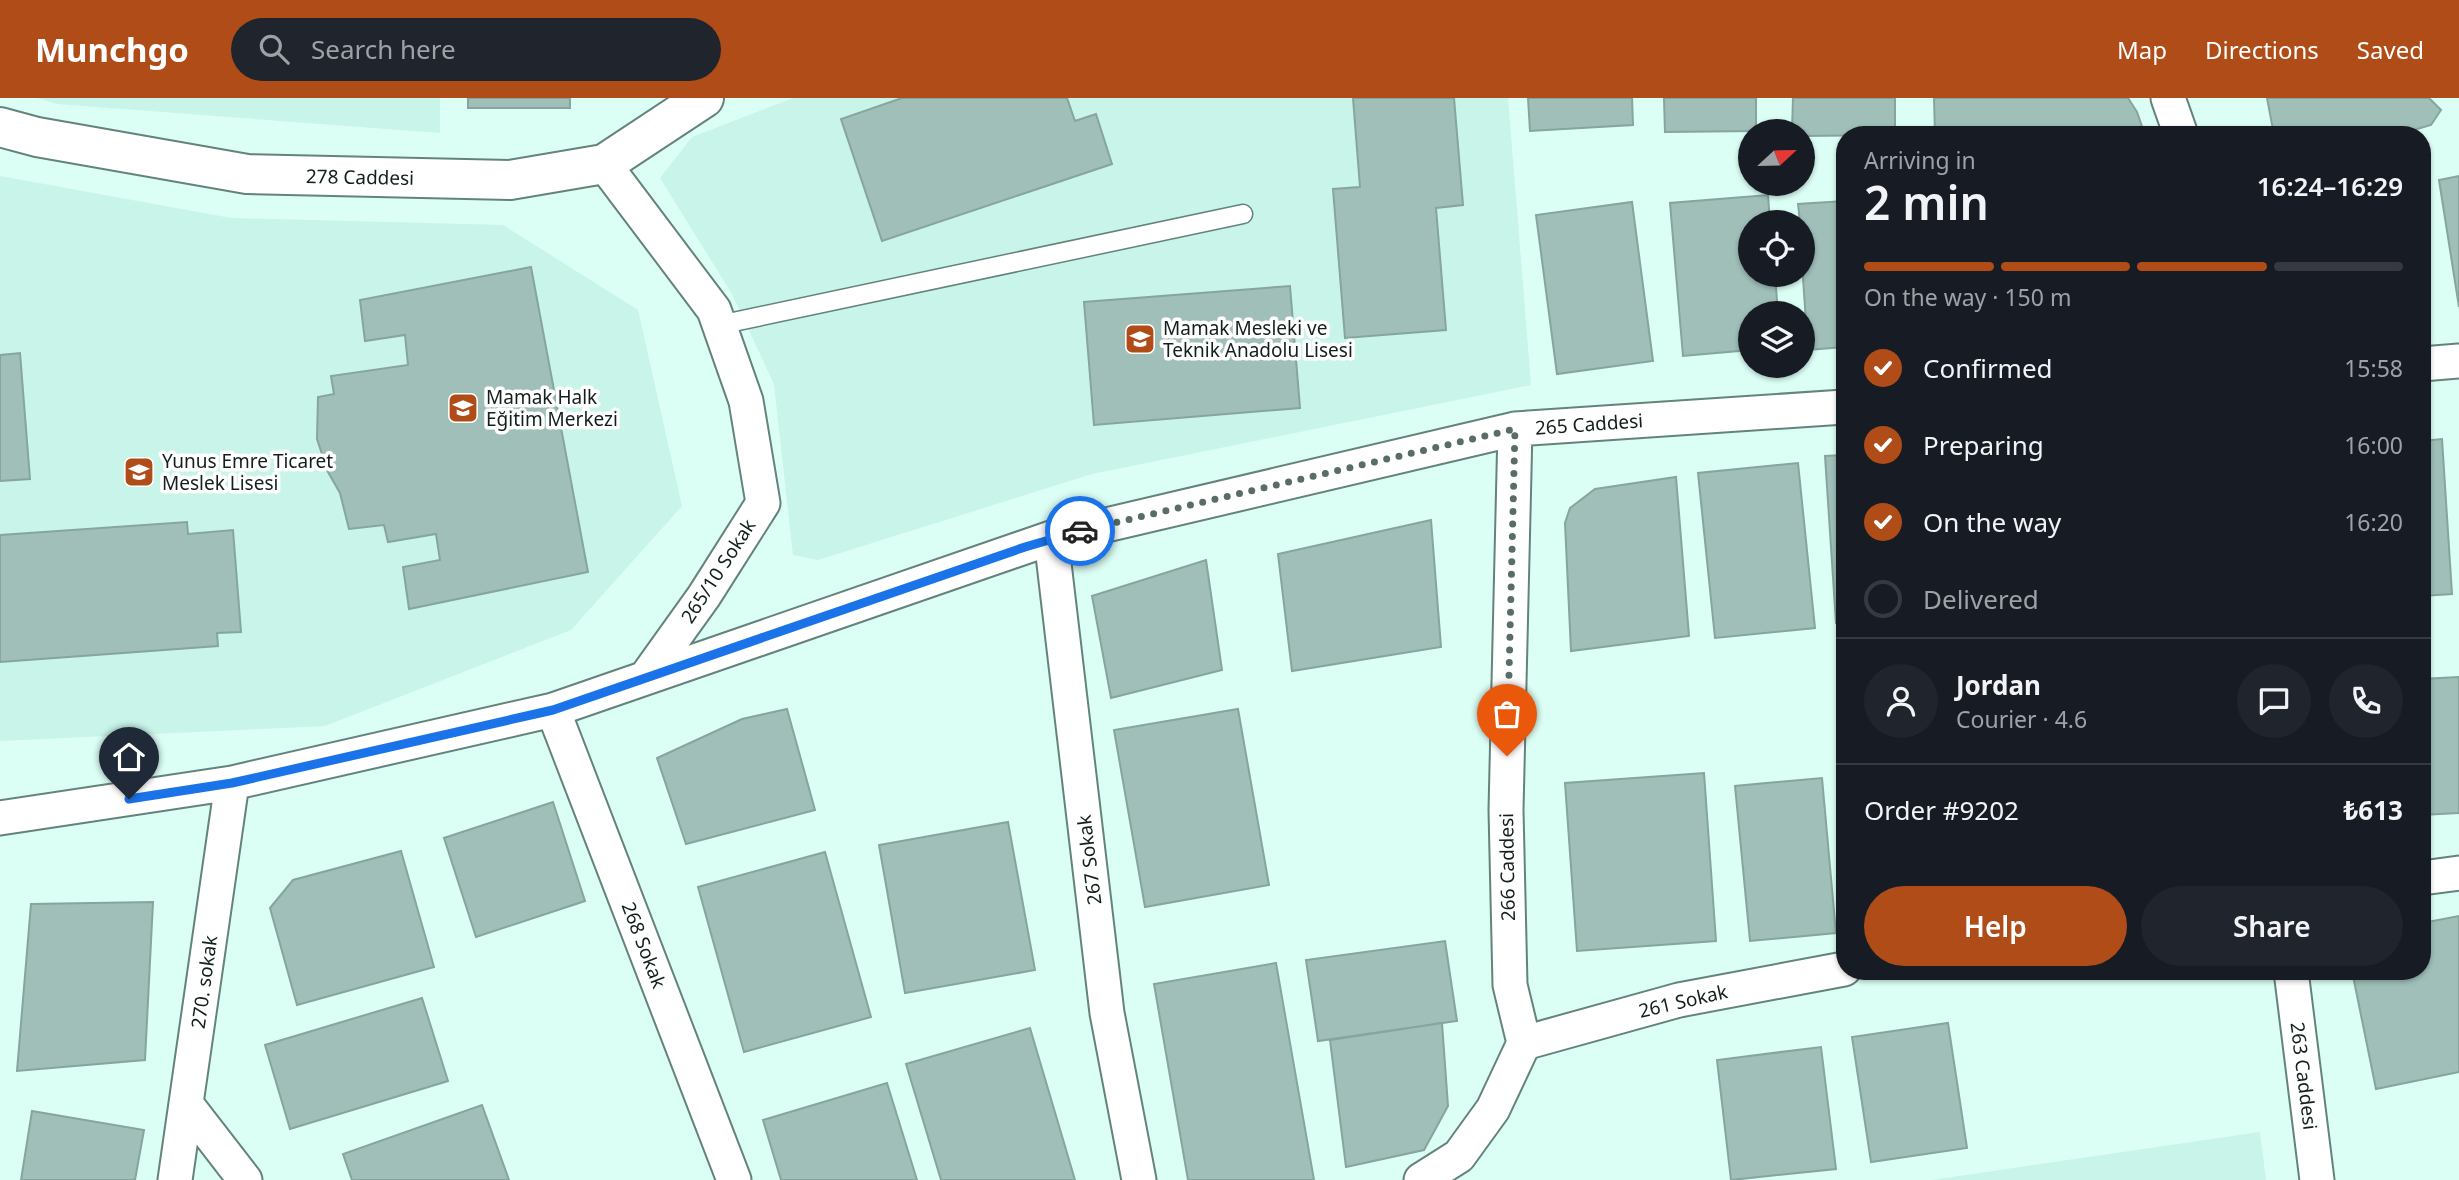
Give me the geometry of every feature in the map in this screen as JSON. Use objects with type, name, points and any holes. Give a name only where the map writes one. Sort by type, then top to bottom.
[{"type":"street","name":"278 Caddesi","points":[[0,127],[37,137],[247,174],[510,180],[604,164],[704,98]]},
{"type":"street","points":[[2168,98],[2177,126]]},
{"type":"street","name":"265/10 Sokak","points":[[604,164],[714,310],[746,401],[762,503],[704,596],[646,677]]},
{"type":"street","points":[[2431,363],[2459,361]]},
{"type":"street","name":"265 Caddesi","points":[[0,818],[232,783],[553,710],[1051,538],[1515,429],[1836,408]]},
{"type":"street","name":"266 Caddesi","points":[[1515,429],[1506,848],[1510,985],[1524,1043]]},
{"type":"street","name":"267 Sokak","points":[[1051,538],[1107,1013],[1139,1180]]},
{"type":"street","name":"268 Sokak","points":[[553,710],[734,1180]]},
{"type":"street","name":"270. sokak","points":[[175,1180],[232,783]]},
{"type":"street","points":[[2431,877],[2459,873]]},
{"type":"street","name":"261 Sokak","points":[[1524,1043],[1679,1000],[1836,971]]},
{"type":"street","name":"263 Caddesi","points":[[2292,980],[2317,1180]]},
{"type":"street","points":[[1422,1180],[1459,1156],[1493,1109],[1524,1043]]},
{"type":"street","points":[[187,1105],[245,1180]]},
{"type":"lane","points":[[719,325],[1243,214]]},
{"type":"shaded area","points":[[37,98],[440,98],[440,133],[57,104]]},
{"type":"shaded area","name":"Mamak Mesleki ve Teknik Anadolu Lisesi","points":[[793,98],[1508,98],[1531,385],[1092,474],[818,560],[793,555],[774,384],[732,294],[660,178],[692,137]]},
{"type":"shaded area","points":[[0,176],[231,218],[503,225],[638,310],[682,506],[571,630],[325,726],[0,741]]},
{"type":"shaded area","points":[[2260,1132],[2266,1180],[1932,1180]]},
{"type":"building","points":[[468,98],[570,98],[570,108],[468,108]]},
{"type":"building","points":[[902,98],[1067,98],[1075,121],[1096,114],[1112,164],[882,241],[841,119]]},
{"type":"building","points":[[1353,98],[1454,98],[1463,205],[1436,208],[1446,330],[1345,338],[1333,189],[1360,187]]},
{"type":"building","points":[[1528,98],[1632,98],[1633,125],[1530,131]]},
{"type":"building","points":[[1664,98],[1756,98],[1756,119],[1738,119],[1738,131],[1665,132]]},
{"type":"building","points":[[1793,98],[1895,98],[1895,126],[1836,126],[1836,136],[1815,136],[1815,119],[1792,119]]},
{"type":"building","points":[[1934,98],[2128,98],[2142,126],[1935,126]]},
{"type":"building","points":[[2267,98],[2429,98],[2441,110],[2428,126],[2272,126]]},
{"type":"building","points":[[2459,176],[2459,307],[2439,180]]},
{"type":"building","points":[[1768,196],[1769,210],[1738,210],[1738,287],[1776,287],[1777,301],[1738,301],[1738,351],[1683,356],[1670,203]]},
{"type":"building","points":[[1632,202],[1653,361],[1557,374],[1536,215]]},
{"type":"building","points":[[1836,202],[1836,348],[1815,349],[1815,301],[1805,301],[1804,287],[1815,287],[1815,210],[1799,210],[1798,204]]},
{"type":"building","points":[[531,267],[588,572],[409,609],[403,567],[440,560],[436,534],[388,542],[384,525],[349,529],[340,493],[328,472],[317,439],[318,397],[334,394],[331,376],[408,365],[405,335],[365,341],[360,300]]},
{"type":"building","points":[[1290,286],[1300,408],[1094,425],[1084,302]]},
{"type":"building","points":[[20,353],[30,479],[0,481],[0,355]]},
{"type":"building","points":[[2442,439],[2452,594],[2431,595],[2431,440]]},
{"type":"building","points":[[1836,455],[1836,623],[1825,456]]},
{"type":"building","points":[[1798,463],[1815,628],[1715,638],[1698,473]]},
{"type":"building","points":[[1676,477],[1689,636],[1571,651],[1565,523],[1570,508],[1595,489]]},
{"type":"building","points":[[1431,520],[1441,647],[1292,671],[1278,554]]},
{"type":"building","points":[[187,522],[188,534],[233,530],[241,632],[217,633],[218,646],[0,662],[0,535]]},
{"type":"building","points":[[1206,560],[1222,670],[1111,698],[1092,596]]},
{"type":"building","points":[[2459,677],[2459,813],[2431,815],[2431,679]]},
{"type":"building","points":[[787,709],[815,810],[686,844],[657,758],[742,719]]},
{"type":"building","points":[[1238,709],[1269,885],[1145,907],[1114,730]]},
{"type":"building","points":[[1704,773],[1716,941],[1577,951],[1565,783]]},
{"type":"building","points":[[1822,778],[1836,933],[1750,941],[1735,786]]},
{"type":"building","points":[[553,802],[585,901],[476,937],[444,838]]},
{"type":"building","points":[[1008,822],[1035,970],[905,993],[879,845]]},
{"type":"building","points":[[401,851],[434,967],[297,1005],[270,908],[293,880]]},
{"type":"building","points":[[825,852],[871,1017],[744,1052],[698,887]]},
{"type":"building","points":[[153,902],[145,1060],[17,1071],[31,904]]},
{"type":"building","points":[[2459,916],[2459,1072],[2376,1089],[2354,980],[2431,980],[2431,921]]},
{"type":"building","points":[[1445,941],[1457,1021],[1318,1041],[1306,960]]},
{"type":"building","points":[[1276,963],[1314,1180],[1188,1180],[1154,984]]},
{"type":"building","points":[[422,998],[448,1081],[290,1129],[265,1045]]},
{"type":"building","points":[[1442,1023],[1448,1106],[1424,1150],[1346,1167],[1330,1040]]},
{"type":"building","points":[[1948,1023],[1967,1148],[1871,1162],[1852,1037]]},
{"type":"building","points":[[1030,1028],[1075,1180],[941,1180],[906,1064]]},
{"type":"building","points":[[1821,1047],[1836,1169],[1731,1180],[1717,1060]]},
{"type":"building","points":[[887,1083],[917,1180],[781,1180],[763,1120]]},
{"type":"building","points":[[482,1105],[509,1180],[352,1180],[343,1154]]},
{"type":"building","points":[[32,1111],[144,1130],[135,1180],[21,1180]]},
{"type":"way so far","points":[[1080,531],[1515,429],[1507,756]]},
{"type":"place","name":"Mamak Mesleki ve Teknik Anadolu Lisesi","points":[[1140,339]]},
{"type":"place","name":"Mamak Halk Eğitim Merkezi","points":[[463,408]]},
{"type":"place","name":"Yunus Emre Ticaret Meslek Lisesi","points":[[139,472]]},
{"type":"route","points":[[129,799],[232,783],[553,710],[1051,538],[1080,531]]}]
